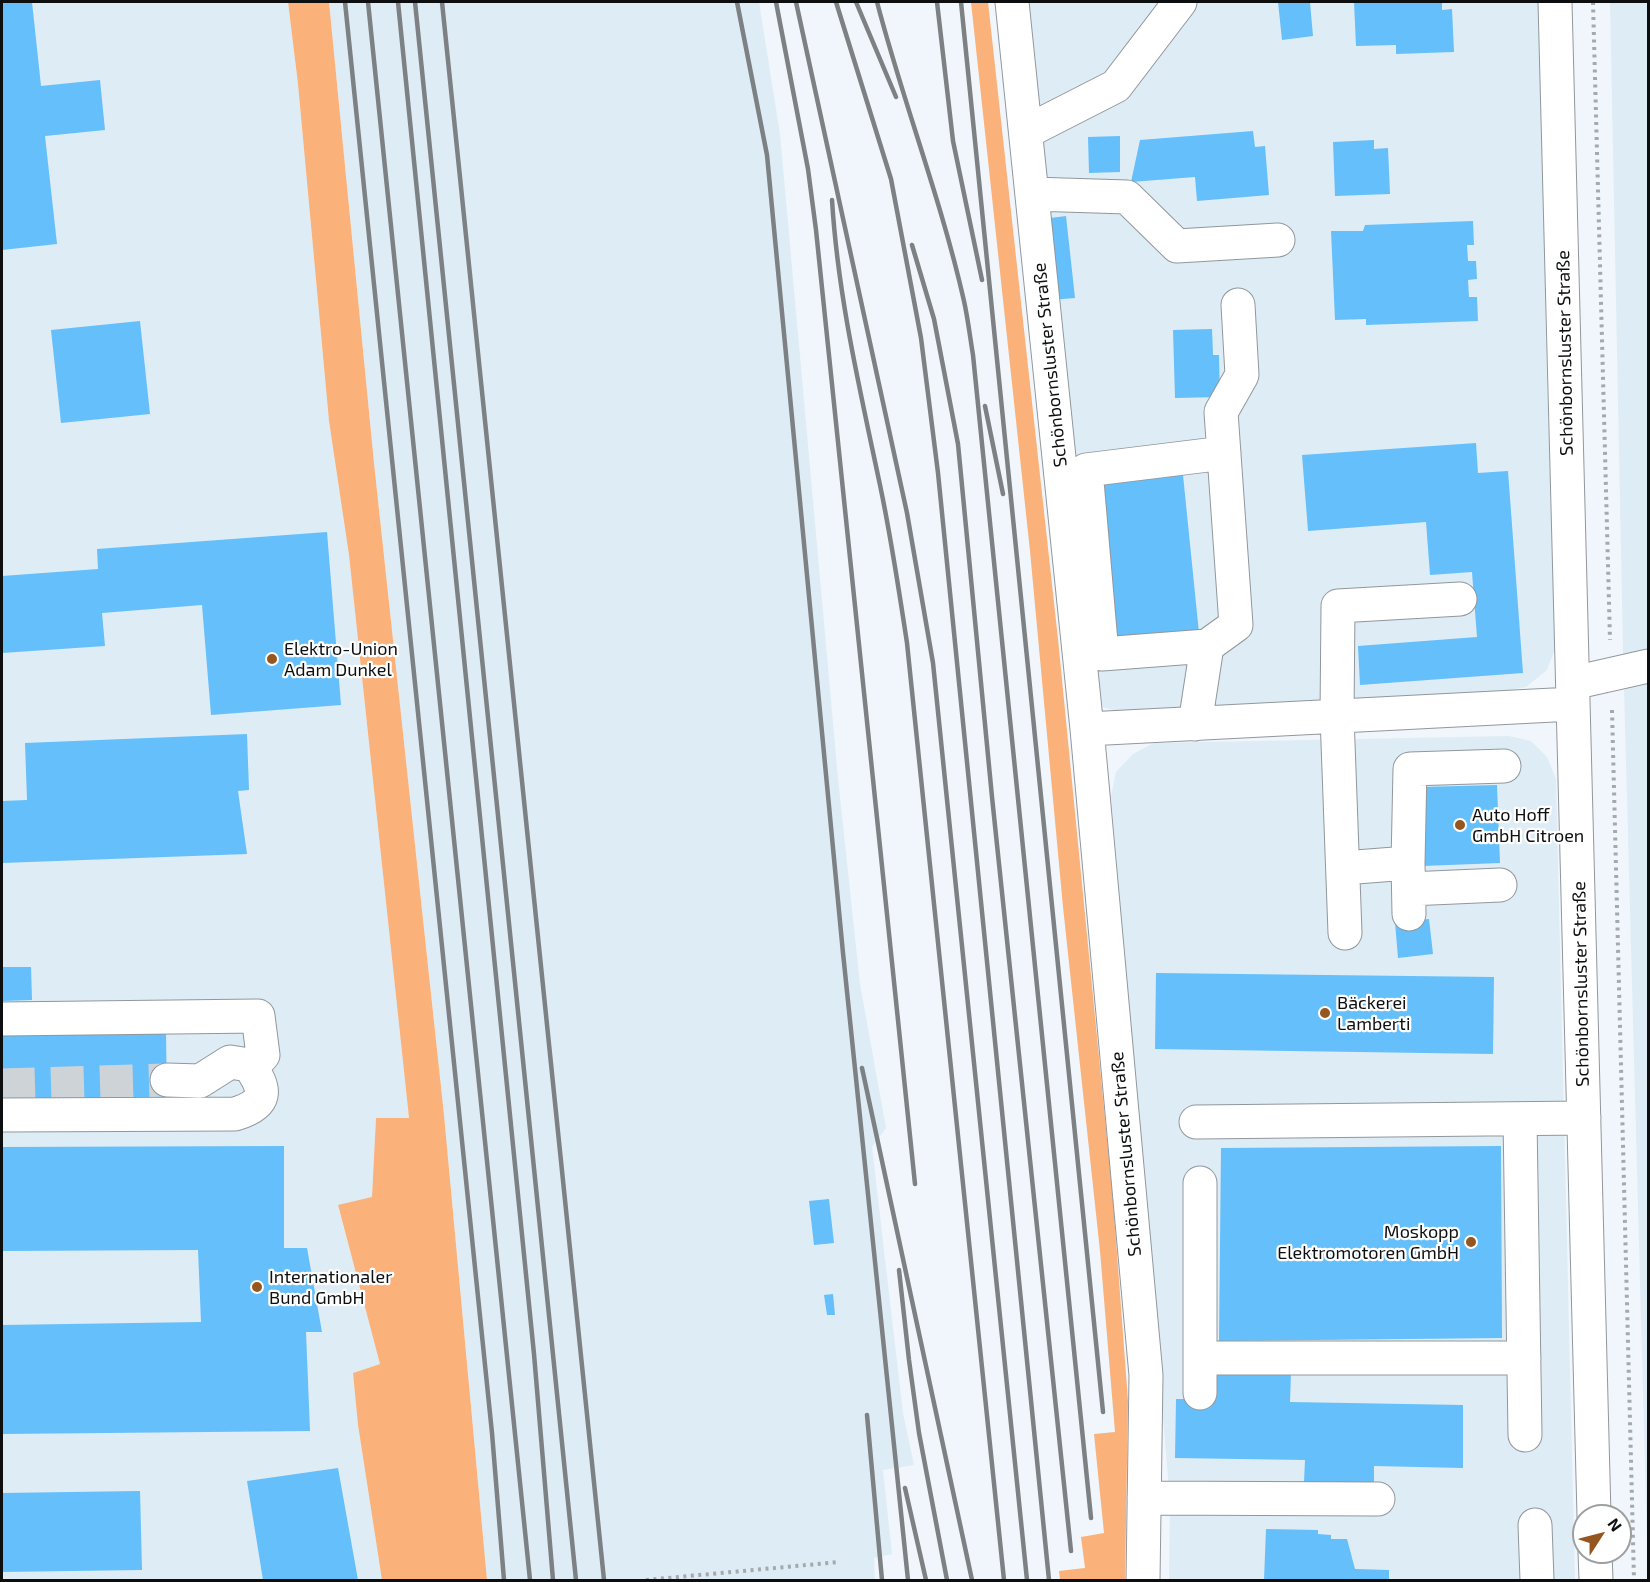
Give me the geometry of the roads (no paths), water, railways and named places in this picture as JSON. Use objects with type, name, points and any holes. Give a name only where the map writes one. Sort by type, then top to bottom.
[{"type":"street","name":"Schönbornsluster Straße","points":[[1012,2],[1087,729],[1146,1375],[1143,1581]]},
{"type":"street","points":[[1026,132],[1116,86],[1180,2]]},
{"type":"street","name":"Schönbornsluster Straße","points":[[1555,2],[1594,1504]]},
{"type":"street","points":[[1032,194],[1127,197],[1177,246],[1278,240]]},
{"type":"street","points":[[1224,453],[1086,470],[1102,654],[1207,646],[1236,625],[1224,453],[1221,412],[1242,375],[1238,305]]},
{"type":"street","points":[[1345,933],[1337,716],[1338,606],[1460,599]]},
{"type":"street","points":[[1195,724],[1207,646]]},
{"type":"street","points":[[1087,729],[1337,716],[1573,693],[1611,676],[1648,666]]},
{"type":"street","points":[[1408,889],[1410,769],[1504,766]]},
{"type":"street","points":[[1343,868],[1408,889],[1500,885]]},
{"type":"street","points":[[2,1019],[258,1016],[263,1054],[251,1068]]},
{"type":"street","points":[[2,1115],[236,1114],[253,1109],[261,1096],[260,1080],[249,1065],[230,1062],[200,1081],[167,1080]]},
{"type":"street","points":[[1196,1122],[1584,1118]]},
{"type":"street","points":[[1520,1119],[1525,1435]]},
{"type":"street","points":[[1200,1183],[1200,1393]]},
{"type":"street","points":[[1201,1358],[1524,1358]]},
{"type":"street","points":[[1144,1498],[1378,1499]]},
{"type":"street","points":[[1535,1525],[1537,1581]]},
{"type":"street","points":[[1595,1564],[1596,1581]]},
{"type":"tunnel","points":[[2,1085],[167,1080]]},
{"type":"railway","points":[[345,2],[492,1433],[504,1580]]},
{"type":"railway","points":[[368,2],[530,1580]]},
{"type":"railway","points":[[398,2],[534,1354],[553,1580]]},
{"type":"railway","points":[[415,2],[576,1580]]},
{"type":"railway","points":[[442,2],[604,1580]]},
{"type":"railway","points":[[737,2],[767,155],[843,953],[908,1580]]},
{"type":"railway","points":[[776,2],[808,169],[816,230],[915,1184]]},
{"type":"railway","points":[[796,2],[907,513],[933,663],[1027,1580]]},
{"type":"railway","points":[[836,2],[891,179],[921,338],[938,473],[1049,1580]]},
{"type":"railway","points":[[856,2],[896,97]]},
{"type":"railway","points":[[877,2],[955,263],[973,355],[1091,1518]]},
{"type":"railway","points":[[937,2],[953,141],[982,280]]},
{"type":"railway","points":[[961,2],[1103,1412]]},
{"type":"railway","points":[[832,200],[845,308],[888,524],[907,643],[1004,1580]]},
{"type":"railway","points":[[912,245],[934,319],[958,444],[992,797],[1071,1551]]},
{"type":"railway","points":[[985,406],[1003,494]]},
{"type":"railway","points":[[862,1068],[972,1580]]},
{"type":"railway","points":[[899,1270],[919,1433],[947,1580]]},
{"type":"railway","points":[[867,1415],[882,1580]]},
{"type":"railway","points":[[905,1488],[926,1580]]},
{"type":"place","name":"Elektro-Union Adam Dunkel","points":[[272,659]]},
{"type":"place","name":"Auto Hoff GmbH Citroen","points":[[1460,825]]},
{"type":"place","name":"Bäckerei Lamberti","points":[[1325,1013]]},
{"type":"place","name":"Moskopp Elektromotoren GmbH","points":[[1471,1242]]},
{"type":"place","name":"Internationaler Bund GmbH","points":[[257,1287]]}]
